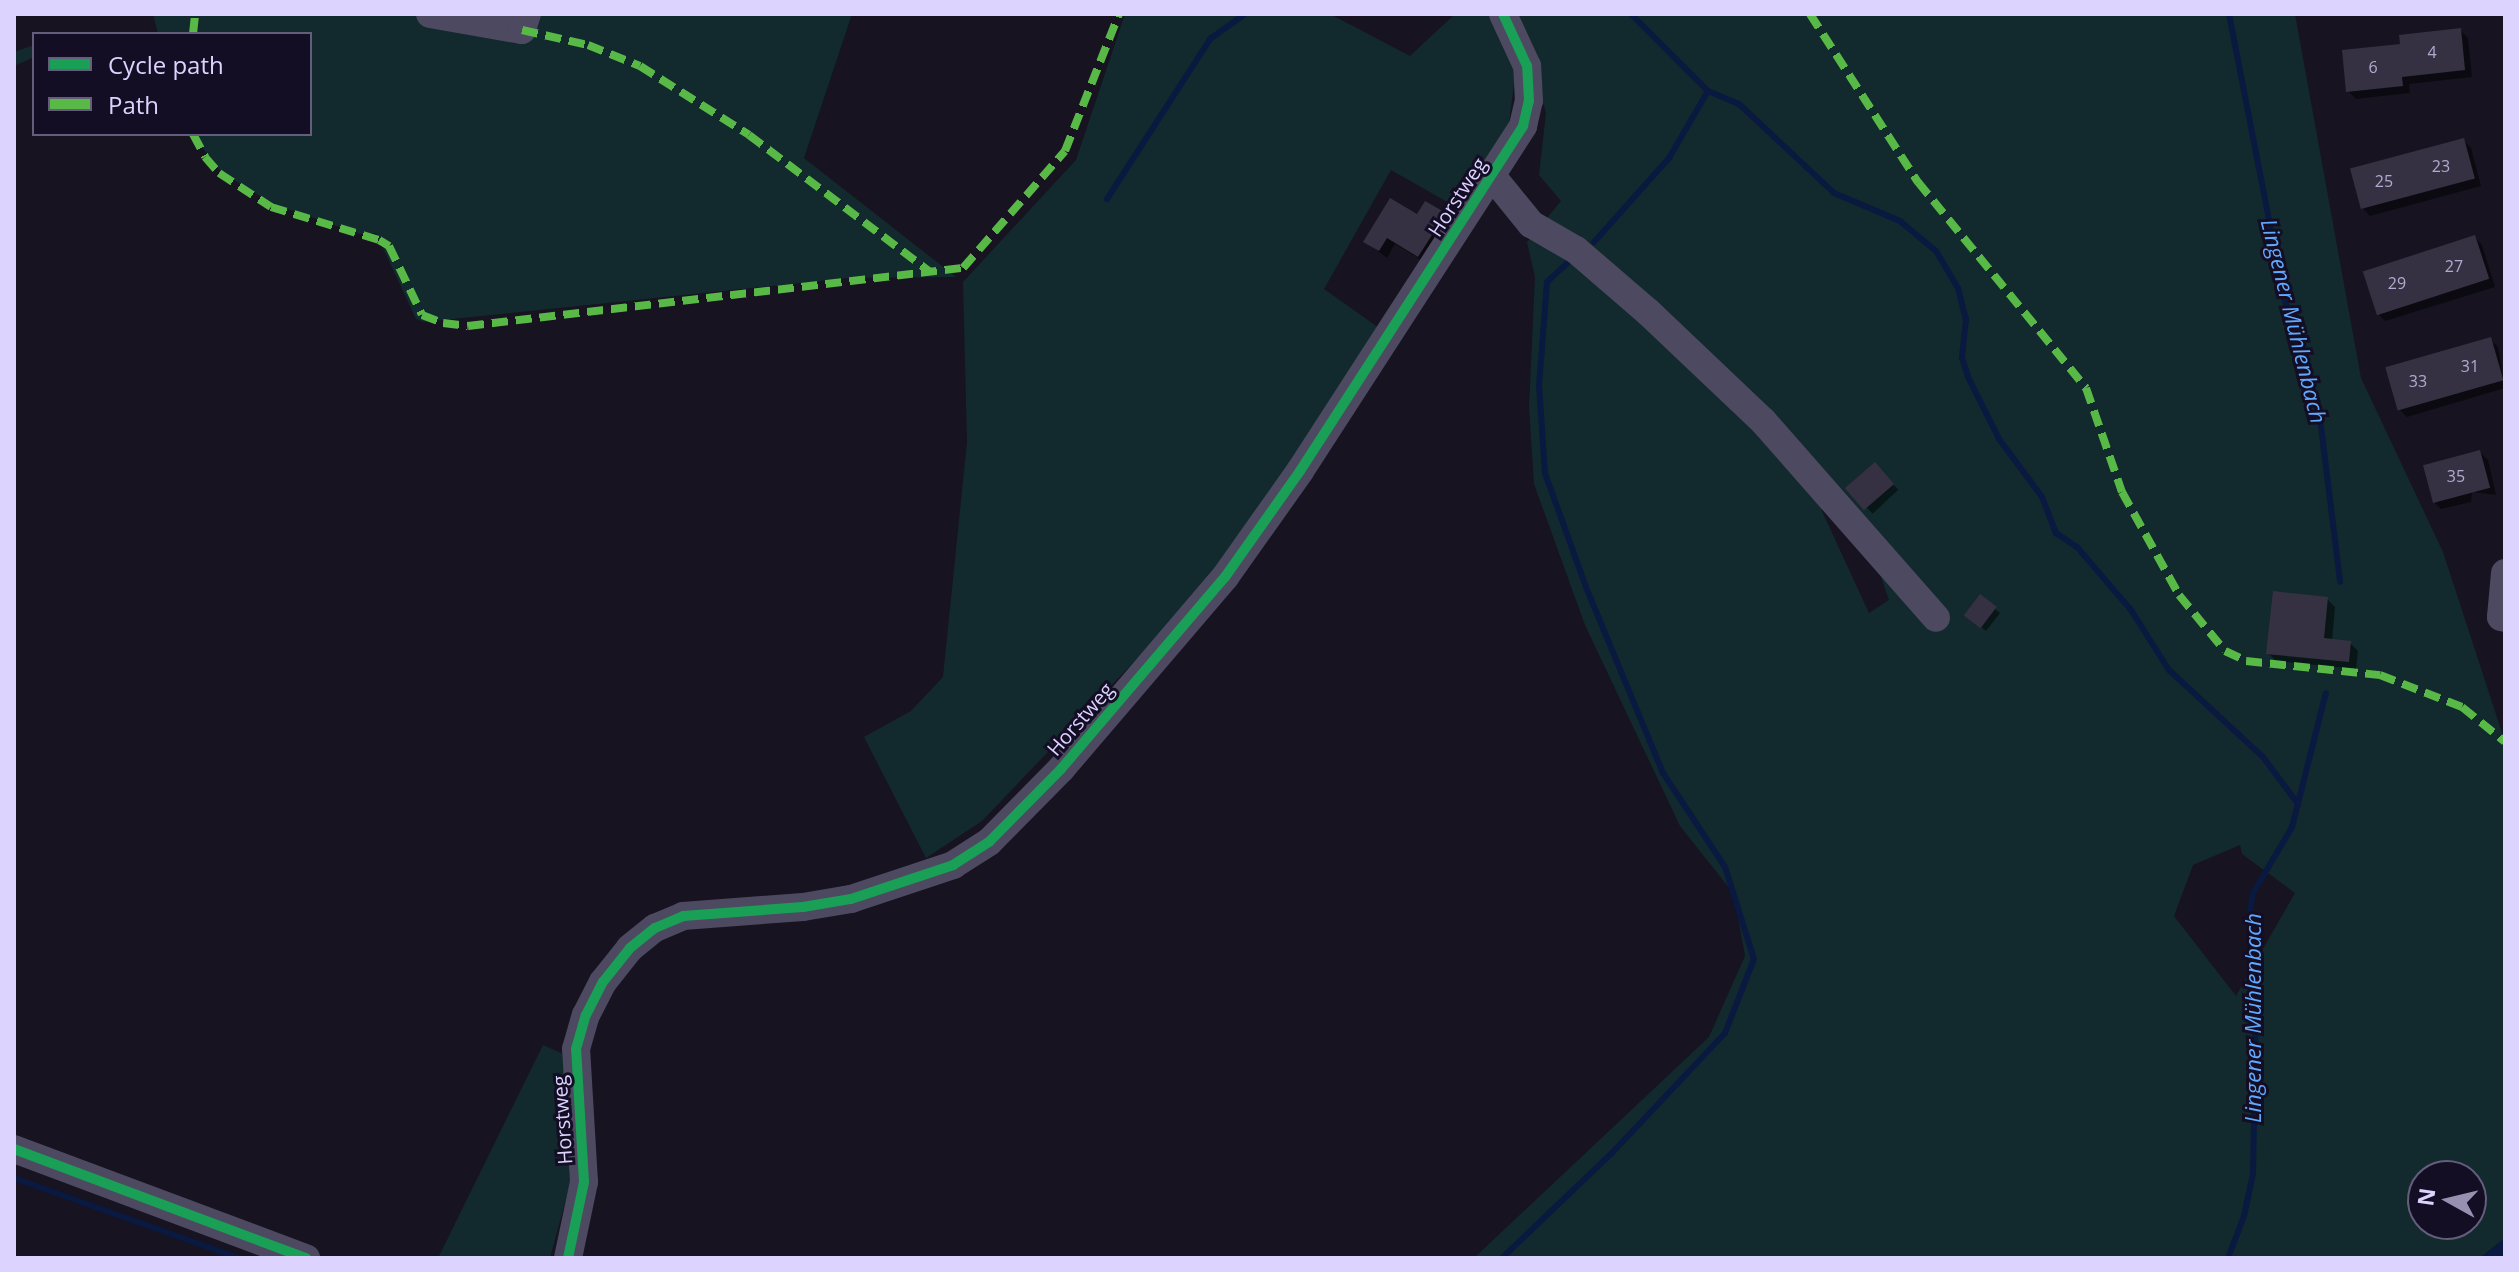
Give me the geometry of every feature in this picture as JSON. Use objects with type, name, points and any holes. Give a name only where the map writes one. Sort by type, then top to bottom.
[{"type":"street","points":[[430,14],[522,30],[527,14]]},
{"type":"street","name":"Horstweg","points":[[568,1258],[584,1182],[576,1049],[586,1015],[603,982],[630,948],[655,928],[683,916],[803,907],[890,889],[953,865],[989,842],[1061,769],[1225,577],[1316,446],[1523,126],[1529,101],[1527,66],[1503,14]]},
{"type":"street","points":[[1492,176],[1531,224],[1576,250],[1647,311],[1763,421],[1936,618]]},
{"type":"street","points":[[2503,618],[2505,573]]},
{"type":"street","points":[[14,1149],[306,1258]]},
{"type":"green space","points":[[153,14],[852,14],[804,158],[956,277],[848,278],[424,322],[416,319],[376,233],[360,234],[273,204],[221,172],[196,139],[195,136],[312,136],[312,32],[158,32]]},
{"type":"green space","points":[[1125,14],[1330,14],[1410,56],[1455,14],[2295,14],[2361,378],[2443,552],[2505,742],[2505,1238],[2480,1258],[1474,1258],[1709,1037],[1745,956],[1734,894],[1680,826],[1585,625],[1534,484],[1529,407],[1535,277],[1527,242],[1561,201],[1539,175],[1546,113],[1535,74],[1515,76],[1509,123],[1456,207],[1391,170],[1324,289],[1382,330],[1255,517],[1169,625],[982,821],[926,858],[864,737],[911,711],[943,677],[967,442],[963,282],[1076,160]],"holes":[[[1821,509],[1867,537],[1889,600],[1869,613]],[[2240,845],[2242,854],[2295,893],[2236,996],[2174,916],[2193,865]]]},
{"type":"green space","points":[[32,46],[32,58],[14,66],[14,52]]},
{"type":"green space","points":[[543,1045],[566,1055],[570,1184],[550,1258],[438,1258]]},
{"type":"water","points":[[2505,1238],[2505,1258],[2480,1258],[2481,1257]]},
{"type":"building","points":[[2461,28],[2465,70],[2402,77],[2403,86],[2346,92],[2342,50],[2400,44],[2399,35]]},
{"type":"building","points":[[2464,138],[2475,179],[2361,209],[2350,169]]},
{"type":"building","points":[[1390,198],[1417,214],[1425,201],[1446,213],[1418,257],[1387,238],[1379,251],[1363,242]]},
{"type":"building","points":[[2475,235],[2489,279],[2377,315],[2363,271]]},
{"type":"building","points":[[2491,337],[2503,380],[2398,411],[2385,367]]},
{"type":"building","points":[[2480,450],[2490,488],[2433,503],[2423,465]]},
{"type":"building","points":[[1875,462],[1894,484],[1864,510],[1845,488]]},
{"type":"building","points":[[2273,591],[2328,597],[2324,638],[2351,641],[2349,662],[2266,654]]},
{"type":"building","points":[[1980,594],[1997,607],[1981,628],[1964,616]]},
{"type":"waterway","points":[[1107,199],[1210,39],[1245,14]]},
{"type":"waterway","points":[[1631,14],[1708,91],[1739,104],[1834,193],[1900,221],[1936,251],[1958,288],[1966,319],[1962,358],[1968,377],[1999,439],[2042,497],[2056,533],[2077,547],[2131,610],[2169,670],[2263,757],[2298,804]]},
{"type":"waterway","name":"Lingener Mühlenbach","points":[[2229,14],[2284,298],[2320,418],[2340,582]]},
{"type":"waterway","points":[[1594,242],[1669,158],[1708,91]]},
{"type":"waterway","points":[[1502,1258],[1611,1154],[1725,1033],[1754,959],[1725,867],[1663,773],[1586,587],[1545,473],[1539,386],[1547,282],[1573,258]]},
{"type":"waterway","name":"Lingener Mühlenbach","points":[[2228,1258],[2244,1216],[2253,1174],[2256,999],[2250,911],[2253,893],[2292,827],[2326,693]]},
{"type":"waterway","points":[[14,1178],[239,1258]]},
{"type":"marked path","points":[[193,32],[195,14]]},
{"type":"marked path","points":[[194,136],[205,157],[219,173],[271,207],[379,240],[389,246],[422,315],[443,323],[468,326],[963,268],[1065,151],[1119,14]]},
{"type":"marked path","points":[[1810,14],[1918,182],[2086,388],[2122,492],[2179,595],[2225,651],[2246,661],[2380,675],[2462,707],[2505,742]]},
{"type":"marked path","points":[[522,30],[588,45],[640,66],[749,135],[930,272]]},
{"type":"cycle path","points":[[568,1258],[584,1182],[576,1049],[586,1015],[603,982],[630,948],[655,928],[683,916],[803,907],[851,899],[953,865],[989,842],[1061,769],[1225,577],[1300,471],[1523,126],[1529,101],[1527,66],[1503,14]]},
{"type":"cycle path","points":[[14,1149],[306,1258]]}]
